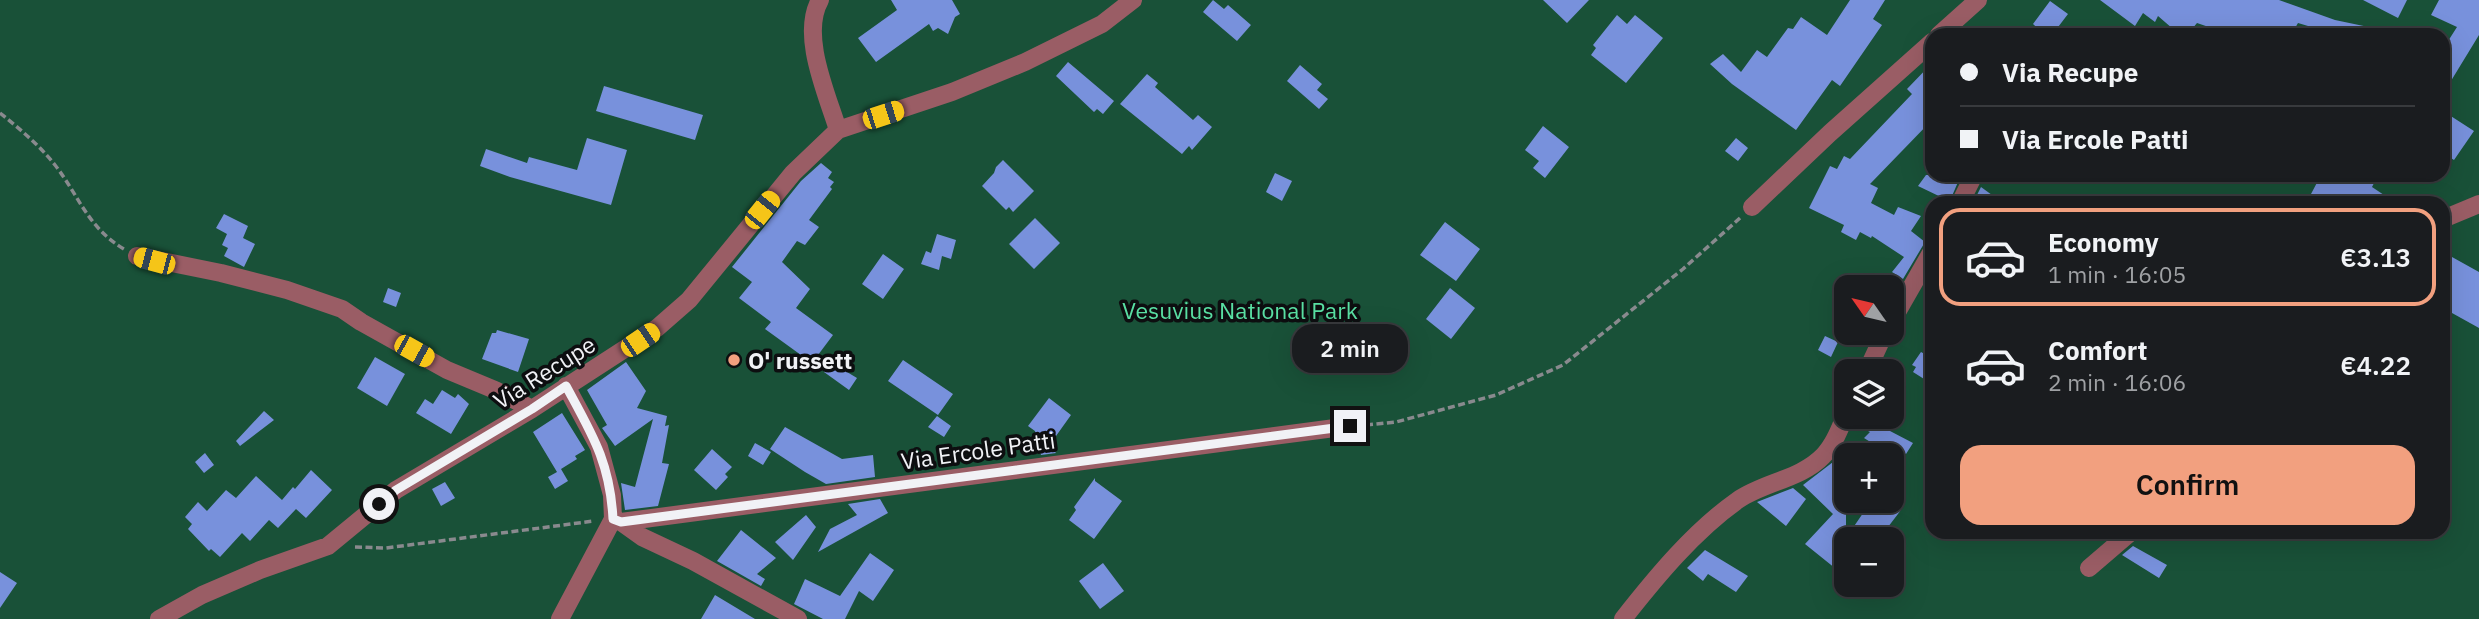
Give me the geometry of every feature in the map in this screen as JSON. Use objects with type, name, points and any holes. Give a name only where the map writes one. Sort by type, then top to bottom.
[{"type":"street","points":[[820,0],[816,8],[813,46],[838,130]]},
{"type":"street","name":"Via Recupe","points":[[159,619],[202,595],[260,570],[328,546],[396,490],[532,409],[657,328],[689,300],[793,173],[838,130],[952,92],[1025,62],[1102,24],[1133,0]]},
{"type":"street","points":[[1948,28],[1978,0]]},
{"type":"street","points":[[1752,207],[1925,48]]},
{"type":"street","points":[[2450,216],[2479,204]]},
{"type":"street","points":[[137,256],[274,286],[342,309],[447,370],[532,409]]},
{"type":"street","points":[[1904,300],[1925,263]]},
{"type":"street","points":[[560,619],[617,520],[599,447],[566,386]]},
{"type":"street","name":"Via Ercole Patti","points":[[617,520],[1350,426]]},
{"type":"street","points":[[1623,619],[1678,556],[1724,511],[1752,491],[1802,471],[1822,457],[1839,429]]},
{"type":"street","points":[[617,520],[642,537],[693,561],[798,619]]},
{"type":"street","points":[[2089,568],[2123,539]]},
{"type":"path","points":[[0,113],[36,142],[58,168],[92,223],[114,243],[137,256]]},
{"type":"path","points":[[1350,426],[1396,422],[1496,395],[1563,365],[1683,269],[1752,207]]},
{"type":"path","points":[[328,546],[386,548],[617,520]]},
{"type":"green space","name":"Vesuvius National Park","points":[[0,0],[2479,0],[2479,619],[0,619]]},
{"type":"building","points":[[891,0],[952,0],[960,14],[955,17],[948,34],[938,28],[933,31],[929,24],[876,62],[858,38],[897,10]]},
{"type":"building","points":[[1213,0],[1224,9],[1228,5],[1251,25],[1237,41],[1203,12]]},
{"type":"building","points":[[1543,0],[1589,0],[1567,23]]},
{"type":"building","points":[[1850,0],[1885,0],[1873,19],[1882,25],[1840,86],[1832,80],[1796,130],[1732,84],[1710,64],[1723,54],[1741,72],[1757,50],[1767,57],[1788,28],[1793,29],[1801,17],[1827,35]]},
{"type":"building","points":[[2100,0],[2279,0],[2335,20],[2373,28],[2315,28],[2298,23],[2295,28],[2212,28],[2197,23],[2193,28],[2172,28],[2158,16],[2155,22],[2143,13],[2135,26]]},
{"type":"building","points":[[2363,0],[2407,0],[2398,18]]},
{"type":"building","points":[[2439,0],[2479,0],[2479,35],[2450,83],[2450,38],[2457,27],[2431,15]]},
{"type":"building","points":[[2050,1],[2068,14],[2057,28],[2037,28],[2033,24]]},
{"type":"building","points":[[1617,15],[1627,24],[1635,15],[1663,38],[1626,83],[1591,55],[1596,48],[1593,45]]},
{"type":"building","points":[[1068,62],[1114,101],[1103,114],[1097,109],[1094,112],[1056,76]]},
{"type":"building","points":[[1300,65],[1322,84],[1317,90],[1328,99],[1319,109],[1287,81]]},
{"type":"building","points":[[1925,70],[1925,127],[1870,184],[1878,188],[1871,203],[1894,215],[1898,207],[1921,216],[1911,231],[1925,242],[1904,277],[1904,275],[1892,272],[1904,257],[1872,236],[1871,238],[1860,232],[1856,240],[1841,232],[1844,225],[1809,208],[1830,166],[1837,169],[1844,156],[1850,159],[1912,94],[1907,89]]},
{"type":"building","points":[[1147,74],[1158,83],[1155,87],[1193,120],[1198,115],[1212,127],[1192,150],[1189,146],[1182,154],[1120,104]]},
{"type":"building","points":[[604,86],[703,115],[695,140],[596,111]]},
{"type":"building","points":[[2450,116],[2474,131],[2454,160],[2450,157]]},
{"type":"building","points":[[1543,126],[1569,147],[1545,178],[1533,168],[1539,161],[1525,150]]},
{"type":"building","points":[[587,138],[627,150],[611,205],[480,166],[486,149],[527,163],[529,157],[577,170]]},
{"type":"building","points":[[1736,138],[1748,148],[1738,161],[1725,151]]},
{"type":"building","points":[[1003,160],[1034,191],[1013,212],[1009,207],[1006,210],[982,186]]},
{"type":"building","points":[[821,163],[832,172],[828,178],[834,182],[830,187],[832,189],[809,220],[819,227],[805,245],[797,241],[782,262],[810,289],[796,308],[833,335],[812,363],[765,329],[771,322],[739,298],[752,282],[732,267],[801,181]]},
{"type":"building","points":[[1275,173],[1292,181],[1282,201],[1266,192]]},
{"type":"building","points":[[1925,176],[1925,182],[1958,182],[1952,196],[1939,196],[1918,186]]},
{"type":"building","points":[[2317,182],[2374,182],[2372,187],[2386,196],[2315,196],[2311,194]]},
{"type":"building","points":[[1981,187],[1993,196],[1976,196]]},
{"type":"building","points":[[224,214],[248,226],[243,238],[255,244],[244,267],[224,256],[228,248],[222,245],[227,234],[216,228]]},
{"type":"building","points":[[1035,218],[1060,243],[1034,269],[1009,244]]},
{"type":"building","points":[[1445,222],[1480,249],[1456,281],[1420,255]]},
{"type":"building","points":[[937,234],[956,240],[951,259],[942,256],[939,270],[921,264],[926,251],[931,253]]},
{"type":"building","points":[[883,254],[904,269],[883,299],[862,284]]},
{"type":"building","points":[[2450,256],[2479,272],[2479,328],[2450,312]]},
{"type":"building","points":[[388,288],[401,293],[396,307],[383,302]]},
{"type":"building","points":[[1450,288],[1475,308],[1451,339],[1426,319]]},
{"type":"building","points":[[497,330],[529,339],[518,372],[482,359],[492,333]]},
{"type":"building","points":[[1825,336],[1834,340],[1834,345],[1837,345],[1831,357],[1818,350]]},
{"type":"building","points":[[1921,352],[1925,354],[1925,380],[1913,372],[1916,367],[1912,365]]},
{"type":"building","points":[[375,357],[405,374],[387,406],[357,388]]},
{"type":"building","points":[[903,360],[953,394],[938,415],[888,381]]},
{"type":"building","points":[[626,362],[646,391],[637,408],[667,416],[665,426],[669,425],[662,463],[669,464],[658,506],[625,510],[621,483],[635,487],[653,419],[615,446],[602,428],[607,425],[587,390]]},
{"type":"building","points":[[832,363],[857,378],[849,390],[824,372]]},
{"type":"building","points":[[442,390],[455,398],[458,394],[469,404],[451,434],[416,413],[425,399],[433,404]]},
{"type":"building","points":[[1049,398],[1071,415],[1051,443],[1039,434],[1056,453],[1041,455],[1035,431],[1028,426]]},
{"type":"building","points":[[264,411],[274,420],[240,446],[236,441]]},
{"type":"building","points":[[562,413],[585,450],[561,469],[568,481],[555,489],[548,477],[557,472],[533,432]]},
{"type":"building","points":[[937,416],[951,426],[944,437],[928,427]]},
{"type":"building","points":[[785,427],[842,459],[873,455],[875,477],[826,484],[770,449]]},
{"type":"building","points":[[1891,429],[1890,431],[1913,443],[1906,454],[1904,443],[1872,443],[1864,438],[1870,432],[1866,430]]},
{"type":"building","points":[[755,443],[771,452],[763,465],[748,456]]},
{"type":"building","points":[[712,449],[732,467],[725,474],[728,477],[716,490],[694,470]]},
{"type":"building","points":[[205,453],[214,465],[204,473],[195,462]]},
{"type":"building","points":[[1833,462],[1834,513],[1846,513],[1846,527],[1834,527],[1834,567],[1805,544],[1833,514],[1803,485]]},
{"type":"building","points":[[311,470],[332,490],[306,518],[296,509],[278,528],[269,520],[250,541],[242,533],[220,557],[211,549],[209,551],[188,529],[192,524],[185,517],[198,502],[207,511],[226,490],[236,498],[256,476],[282,500]]},
{"type":"building","points":[[1095,478],[1095,481],[1122,501],[1094,539],[1069,520],[1076,510],[1074,507]]},
{"type":"building","points":[[445,482],[455,498],[441,506],[432,489]]},
{"type":"building","points":[[1793,488],[1806,499],[1786,526],[1757,502]]},
{"type":"building","points":[[880,499],[888,513],[818,552],[830,529],[857,515],[848,504]]},
{"type":"building","points":[[1863,513],[1899,513],[1888,527],[1854,527]]},
{"type":"building","points":[[806,515],[816,527],[793,560],[775,542]]},
{"type":"building","points":[[741,530],[776,558],[757,574],[765,579],[761,586],[717,561]]},
{"type":"building","points":[[2133,546],[2167,565],[2159,578],[2122,555]]},
{"type":"building","points":[[1705,550],[1748,576],[1736,592],[1708,574],[1703,581],[1687,568]]},
{"type":"building","points":[[870,553],[894,570],[873,601],[859,591],[845,619],[823,619],[794,604],[805,579],[840,596]]},
{"type":"building","points":[[1103,563],[1124,591],[1100,609],[1079,581]]},
{"type":"building","points":[[0,572],[17,583],[0,608]]},
{"type":"building","points":[[715,595],[755,619],[701,619]]},
{"type":"place","name":"O' russett","points":[[734,360]]},
{"type":"route","points":[[379,504],[396,490],[566,386],[599,447],[612,495],[613,519],[621,522],[1350,426]]}]
